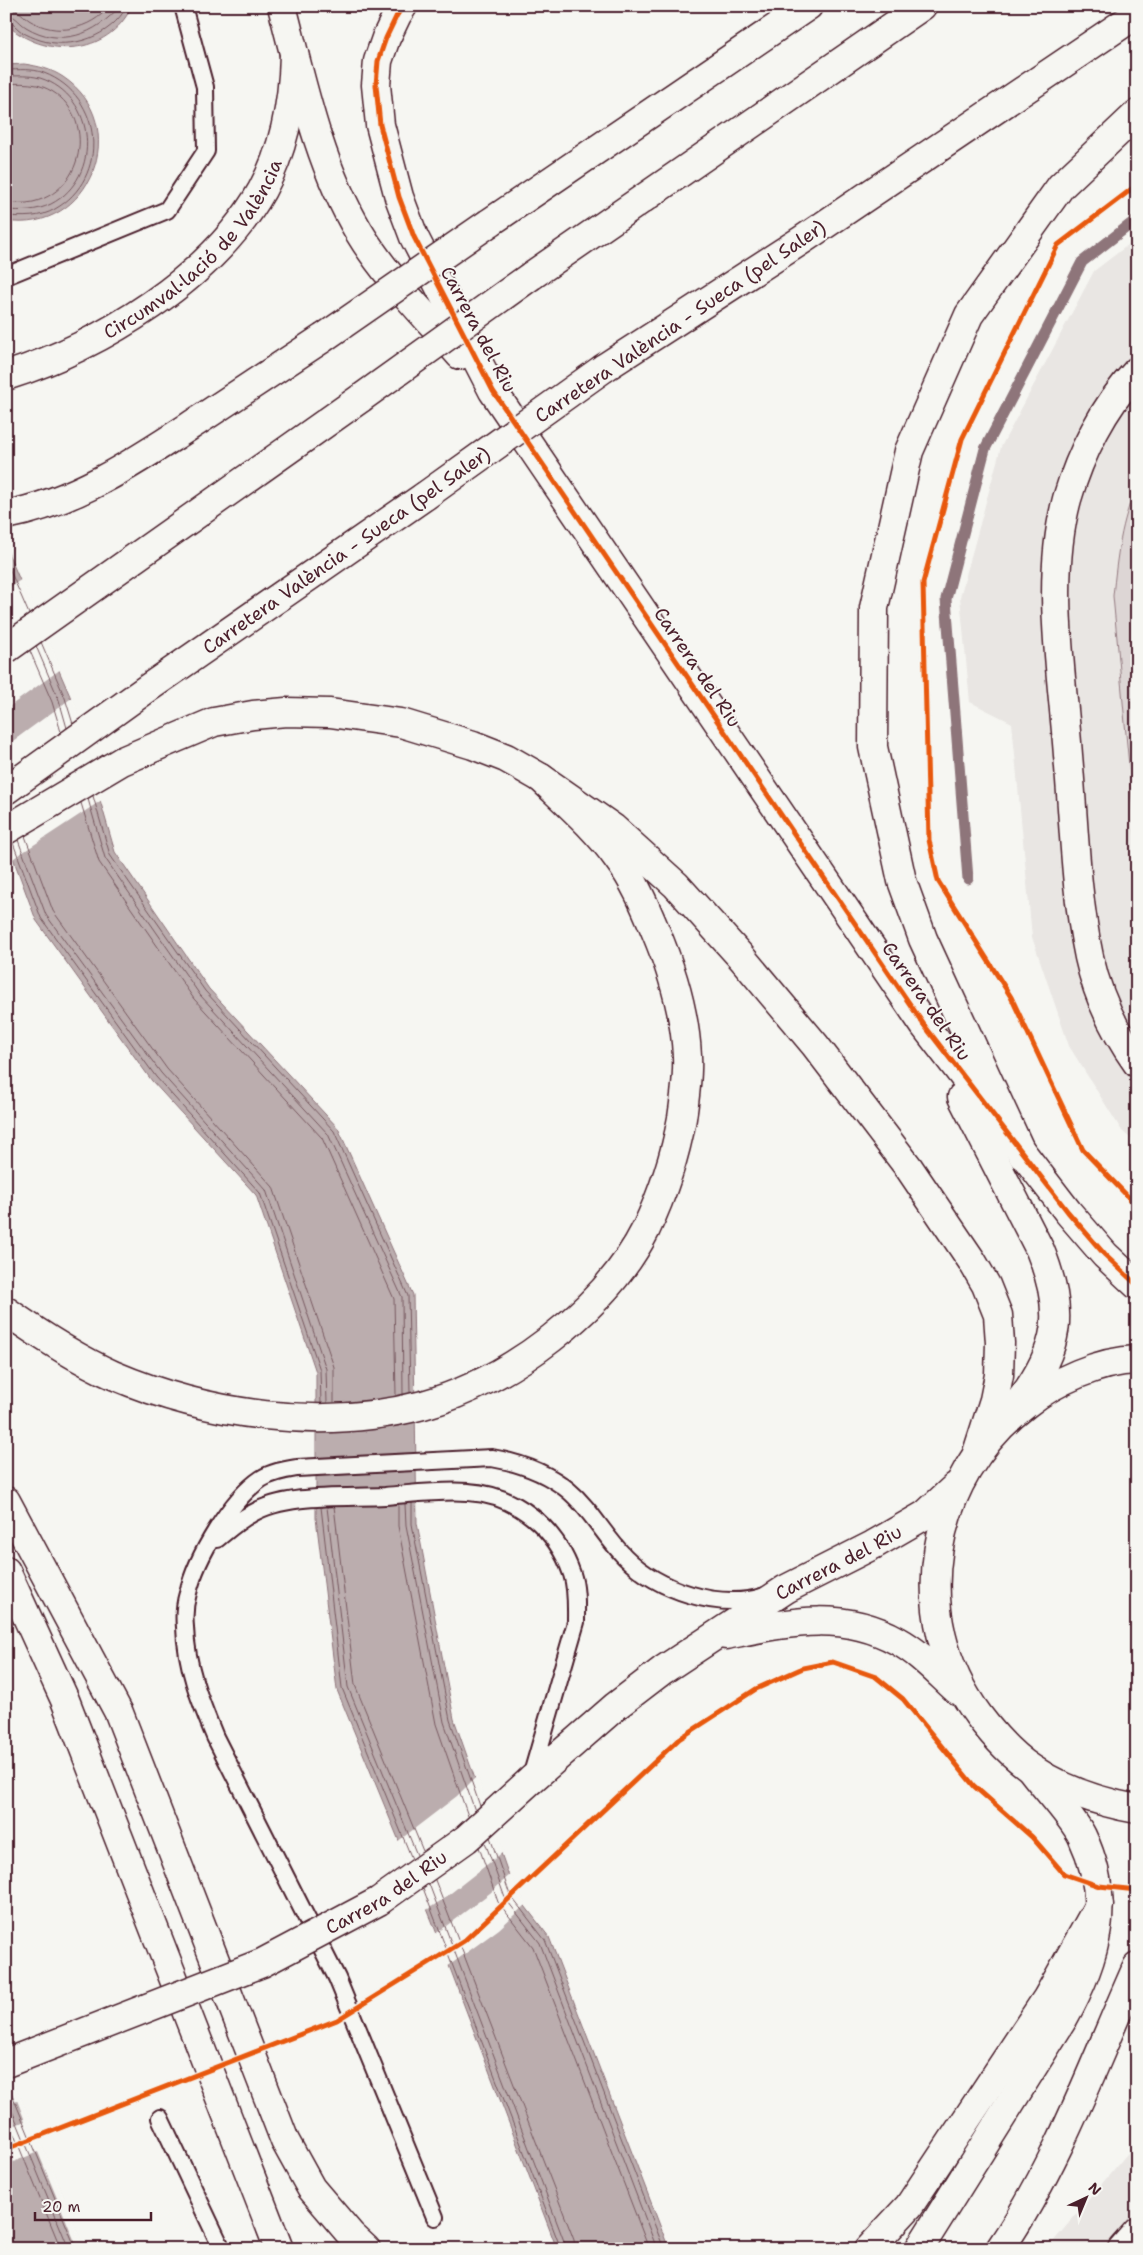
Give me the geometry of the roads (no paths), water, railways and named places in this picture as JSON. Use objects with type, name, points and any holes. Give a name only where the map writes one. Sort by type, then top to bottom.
[{"type":"main road","name":"Carrera del Riu","points":[[282,6],[322,152],[342,202],[360,233],[387,272],[493,391]]},
{"type":"main road","name":"Carrera del Riu","points":[[403,6],[386,38],[378,61],[376,85],[380,125],[399,197],[414,237],[493,391],[924,1025],[1023,1156],[1105,1255],[1137,1285]]},
{"type":"main road","points":[[12,514],[92,485],[140,458],[323,338],[489,222],[808,6]]},
{"type":"main road","points":[[6,649],[531,276],[922,6]]},
{"type":"main road","name":"Carretera València - Sueca (pel Saler)","points":[[6,790],[604,368],[802,240],[1137,14]]},
{"type":"main road","name":"Circumval·lació de València","points":[[6,376],[99,336],[145,308],[184,279],[243,220],[262,188],[289,118],[294,54]]},
{"type":"main road","points":[[1023,1156],[923,939],[902,881],[873,746],[874,608],[908,451],[969,315],[1061,186],[1137,114]]},
{"type":"main road","points":[[1137,372],[1126,383],[1097,427],[1078,465],[1067,500],[1058,546],[1056,600],[1080,904],[1088,950],[1107,1012],[1137,1063]]},
{"type":"main road","points":[[6,830],[122,761],[214,722],[252,714],[330,712],[401,724],[437,733],[506,758],[541,778],[613,828],[676,885],[742,958],[821,1052],[909,1168],[972,1261],[986,1285],[998,1315],[1000,1344],[1000,1375],[977,1453]]},
{"type":"main road","points":[[6,1312],[70,1353],[110,1373],[151,1390],[233,1410],[312,1418],[386,1412],[423,1405],[458,1393],[496,1375],[564,1329],[594,1300],[624,1264],[645,1231],[664,1187],[677,1146],[684,1104],[687,1057],[681,1010],[666,957],[643,903],[619,860],[587,821],[541,778]]},
{"type":"main road","name":"Carrera del Riu","points":[[924,1025],[1019,1205],[1051,1277],[1056,1314],[1054,1336],[1046,1360],[1033,1384],[1006,1420]]},
{"type":"main road","points":[[919,2249],[1080,1990],[1096,1937],[1099,1905],[1099,1886],[1081,1835],[1031,1769],[996,1738],[968,1701],[948,1660],[937,1616],[936,1571],[942,1527],[958,1485],[977,1453],[1006,1420],[1044,1390],[1084,1371],[1137,1360]]},
{"type":"main road","name":"Carrera del Riu","points":[[6,2063],[262,1963],[379,1901],[466,1839],[530,1780],[616,1706],[663,1670],[786,1589],[902,1529],[925,1515],[958,1485]]},
{"type":"main road","points":[[6,1501],[119,1713],[285,2141],[311,2188],[351,2235],[366,2249]]},
{"type":"main road","points":[[6,1571],[65,1700],[279,2249]]},
{"type":"main road","name":"Carrera del Riu","points":[[714,1638],[784,1623],[815,1620],[845,1622],[872,1628],[899,1641],[924,1659],[968,1701]]},
{"type":"main road","points":[[1031,1769],[1066,1789],[1104,1803],[1137,1809]]},
{"type":"main road","points":[[869,2249],[910,2206],[1047,1998],[1099,1905]]},
{"type":"main road","points":[[1000,2249],[1041,2183],[1137,1967]]},
{"type":"main road","points":[[1122,2249],[1137,2232]]},
{"type":"lane","points":[[6,276],[167,210],[206,151],[205,87],[183,6]]},
{"type":"lane","points":[[435,2217],[337,1978],[215,1736],[199,1699],[188,1660],[184,1626],[188,1593],[209,1545],[227,1515],[242,1496],[261,1479],[277,1471],[492,1458],[535,1469],[555,1480],[570,1491],[588,1510],[624,1556],[644,1574],[667,1585],[711,1599],[738,1602],[786,1589]]},
{"type":"lane","points":[[209,1545],[250,1514],[269,1506],[307,1499],[468,1492],[511,1502],[531,1514],[550,1532],[564,1554],[572,1575],[576,1599],[576,1622],[530,1780]]},
{"type":"lane","points":[[160,2118],[222,2249]]},
{"type":"water","points":[[6,6],[132,6],[121,23],[108,35],[92,43],[74,47],[56,47],[38,43],[21,35],[6,24]]},
{"type":"water","points":[[24,64],[44,68],[58,74],[84,97],[96,121],[98,147],[93,172],[80,194],[60,211],[35,221],[6,221],[6,65]]},
{"type":"water","points":[[6,548],[70,696],[115,852],[209,989],[338,1128],[413,1295],[417,1523],[454,1719],[515,1893],[549,1937],[669,2249],[557,2249],[432,1921],[337,1690],[316,1518],[316,1372],[256,1195],[152,1081],[36,920],[6,839]]},
{"type":"water","points":[[6,2067],[81,2249],[6,2249]]},
{"type":"waterway","points":[[968,879],[946,599],[985,449],[1082,262],[1137,219]]}]
